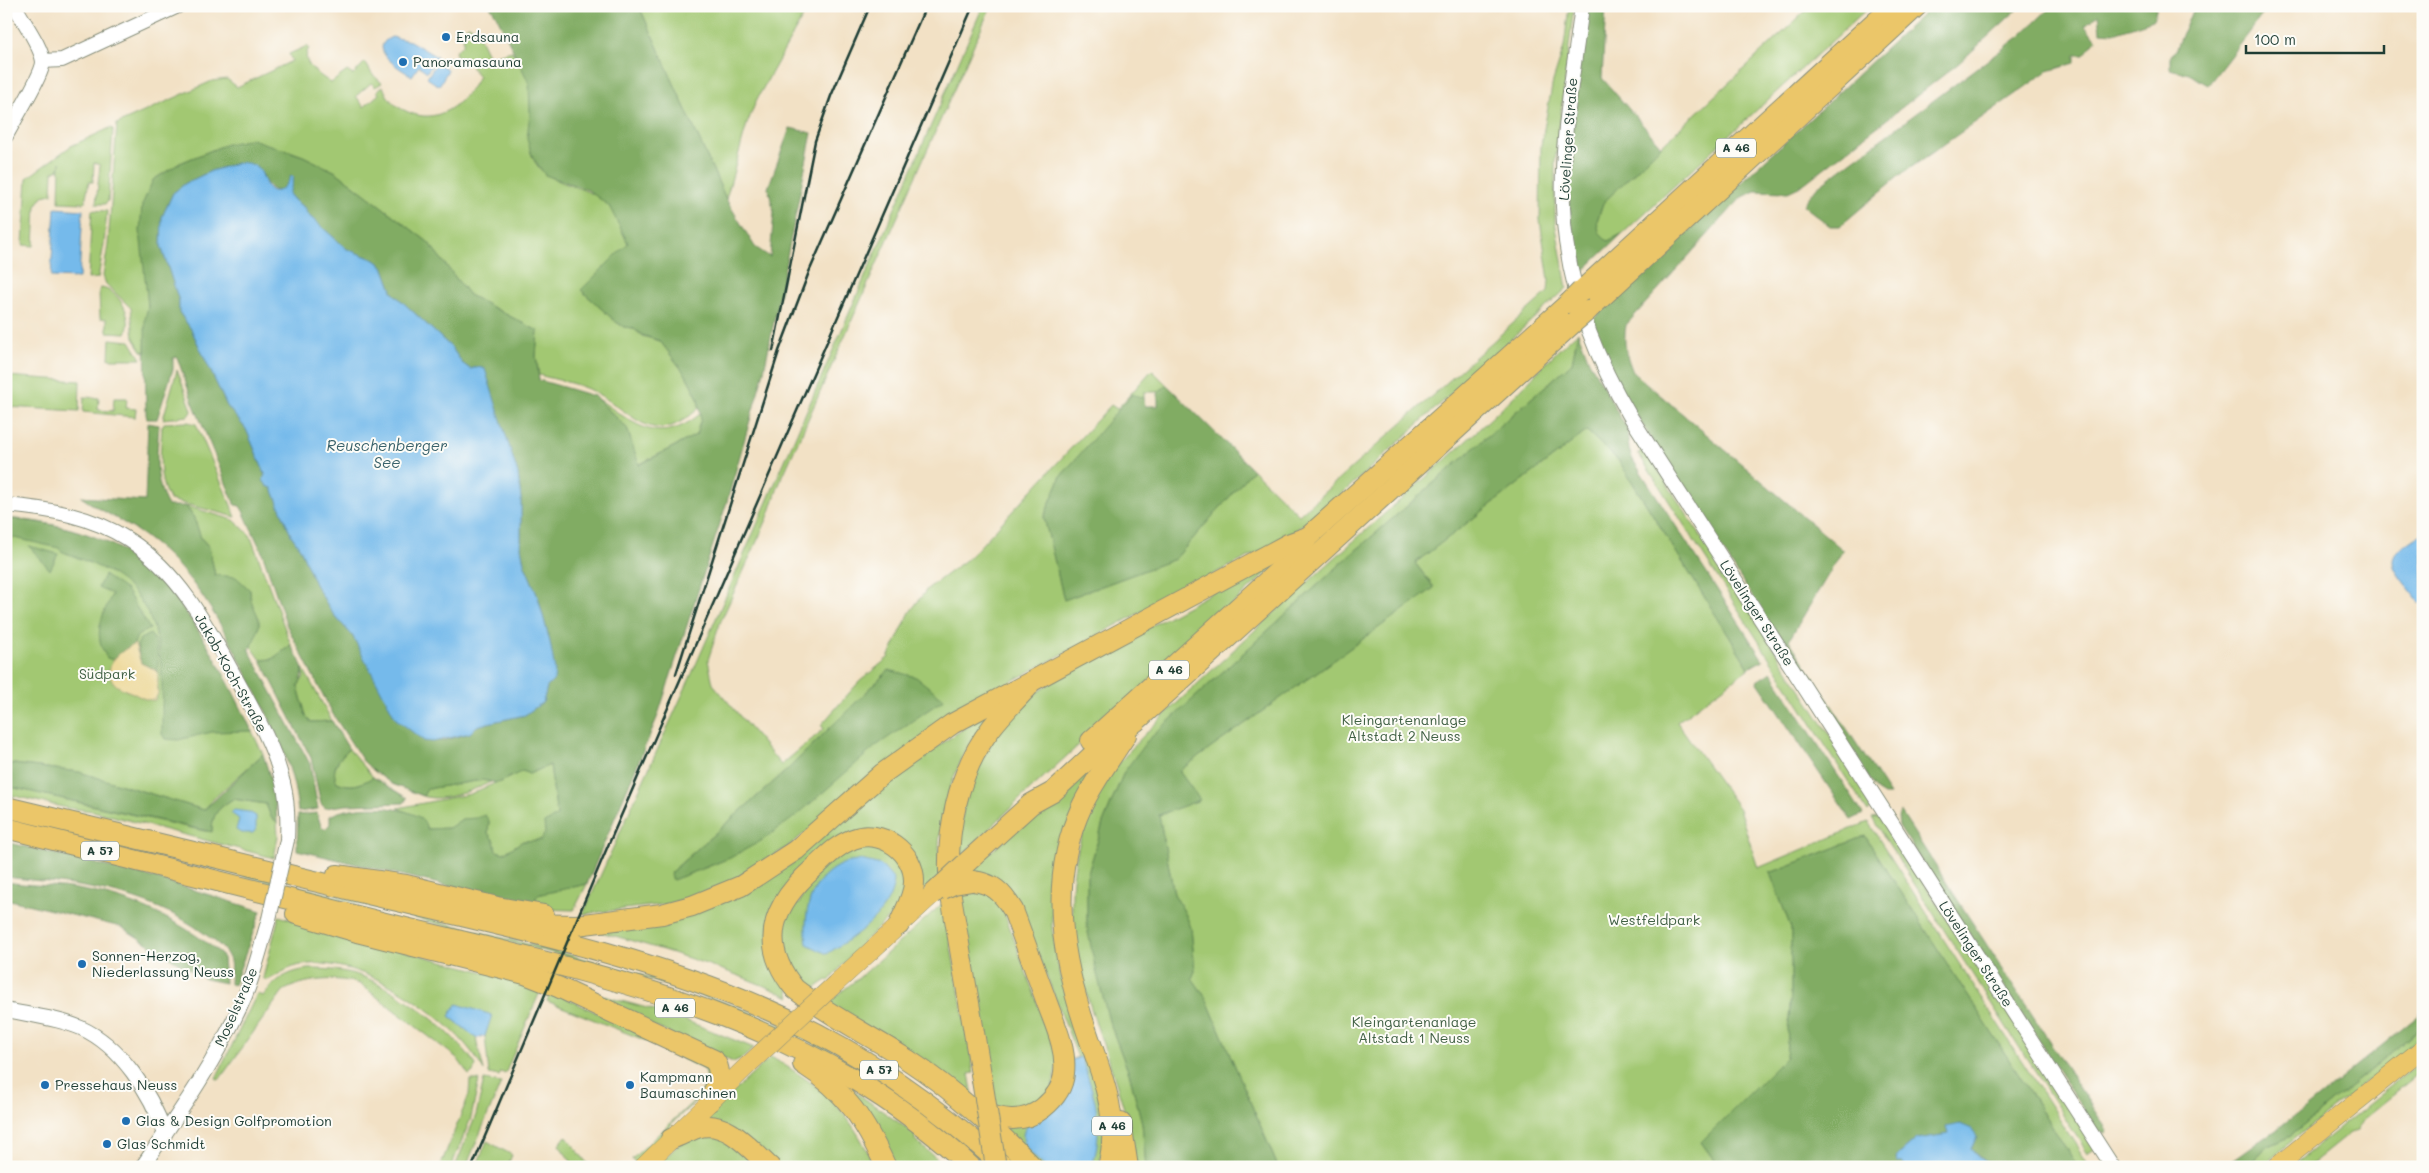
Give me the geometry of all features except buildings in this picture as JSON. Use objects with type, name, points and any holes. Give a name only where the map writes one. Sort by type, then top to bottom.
[{"type":"highway","name":"A 46","points":[[1108,1167],[1112,1134],[1106,1085],[1081,1015],[1068,968],[1062,930],[1062,878],[1074,826],[1083,804],[1135,722],[1578,307],[1892,6]]},
{"type":"highway","name":"A 46","points":[[968,872],[1031,804],[1044,784],[1297,554],[1308,537],[1578,307],[1917,6]]},
{"type":"highway","points":[[458,915],[549,926],[577,925],[662,914],[701,903],[740,886],[796,850],[916,748],[986,704],[1033,682],[1288,544],[1308,537]]},
{"type":"highway","points":[[996,1167],[950,890],[948,866],[950,836],[963,781],[974,756],[992,728],[1033,682]]},
{"type":"highway","points":[[1031,804],[1053,792],[1100,749],[1135,722]]},
{"type":"highway","name":"A 57","points":[[6,807],[458,915],[614,956],[721,990],[788,1019],[836,1044],[884,1073],[932,1107],[1004,1167]]},
{"type":"highway","name":"A 57","points":[[6,828],[636,986],[685,1001],[770,1035],[822,1060],[870,1090],[926,1129],[971,1167]]},
{"type":"highway","points":[[899,925],[912,895],[914,883],[912,869],[906,856],[896,845],[883,839],[869,836],[855,838],[841,844],[804,876],[786,898],[774,924],[774,951],[784,976],[795,989],[909,1061],[974,1110],[1033,1167]]},
{"type":"highway","points":[[158,844],[183,840],[320,873],[406,885],[523,913],[598,921]]},
{"type":"highway","points":[[932,895],[954,884],[968,872],[993,885],[1005,896],[1013,910],[1060,1039],[1065,1067],[1062,1084],[1056,1095],[1039,1111],[1028,1117],[1015,1120],[1000,1119],[974,1110]]},
{"type":"highway","points":[[248,888],[288,911],[357,932],[500,966],[567,991],[714,1060],[719,1067],[720,1076],[710,1101]]},
{"type":"highway","name":"A 46","points":[[412,929],[444,945],[643,997],[785,1052],[822,1076],[840,1092],[857,1112],[873,1139],[886,1167]]},
{"type":"highway","points":[[721,990],[752,994],[840,1019]]},
{"type":"highway","points":[[1106,1085],[1115,1098],[1128,1167]]},
{"type":"highway","points":[[672,1139],[696,1128],[708,1126],[720,1128],[742,1142],[770,1167]]},
{"type":"main road","points":[[643,1167],[748,1065],[932,895]]},
{"type":"main road","points":[[2276,1167],[2423,1048]]},
{"type":"street","points":[[6,136],[39,75],[43,61],[15,6]]},
{"type":"street","points":[[43,61],[62,60],[178,6]]},
{"type":"street","name":"Lövelinger Straße","points":[[1582,6],[1564,164],[1564,222],[1571,272],[1586,326],[1598,356],[1635,424],[2113,1167]]},
{"type":"street","name":"Jakob-Koch-Straße","points":[[6,505],[64,513],[96,523],[129,540],[149,555],[172,578],[208,626],[270,747],[286,798],[287,840]]},
{"type":"street","name":"Moselstraße","points":[[142,1167],[203,1077],[249,986],[269,919],[287,840]]},
{"type":"street","points":[[6,1010],[74,1026],[103,1042],[120,1058],[151,1100],[165,1134]]},
{"type":"green space","points":[[490,6],[639,6],[726,199],[755,247],[770,257],[774,212],[768,188],[790,128],[812,133],[764,371],[726,505],[657,718],[587,884],[537,895],[535,902],[510,901],[297,850],[298,815],[317,813],[321,826],[325,829],[330,824],[330,816],[339,812],[376,807],[413,814],[422,819],[427,829],[449,828],[462,819],[485,815],[489,821],[488,833],[494,841],[496,851],[504,853],[523,841],[541,840],[545,833],[544,823],[557,816],[550,765],[529,774],[523,771],[498,783],[482,780],[427,789],[423,796],[392,784],[374,771],[363,761],[334,716],[287,626],[262,552],[243,511],[240,506],[235,505],[192,400],[177,357],[173,358],[173,369],[157,419],[147,419],[146,414],[145,319],[148,306],[140,231],[142,205],[153,180],[180,163],[227,144],[252,139],[303,156],[336,172],[428,242],[469,295],[538,331],[536,356],[539,380],[594,396],[627,428],[639,465],[696,435],[701,419],[698,398],[686,375],[660,341],[642,335],[633,328],[624,327],[616,322],[581,290],[628,243],[609,206],[588,190],[545,175],[533,158],[527,139],[530,112],[529,83]],"holes":[[[241,162],[263,175],[269,186],[276,190],[284,187],[291,176],[289,194],[305,208],[307,214],[347,249],[375,260],[383,266],[393,293],[452,348],[462,363],[470,369],[478,367],[484,369],[518,474],[521,499],[521,547],[524,563],[538,597],[550,642],[547,687],[543,702],[525,715],[477,726],[470,733],[443,741],[424,741],[386,698],[352,635],[333,614],[315,584],[300,548],[291,535],[272,488],[267,486],[265,474],[246,429],[227,406],[191,329],[179,312],[179,301],[161,246],[162,217],[173,193],[186,183],[211,171]]]},
{"type":"green space","points":[[639,6],[803,6],[805,13],[757,99],[747,124],[726,199]]},
{"type":"green space","points":[[983,6],[991,6],[778,487],[769,515],[720,623],[708,660],[713,684],[781,765],[824,729],[821,725],[859,682],[888,658],[910,612],[927,589],[970,557],[1111,405],[1117,409],[1152,370],[1167,385],[1158,392],[1144,392],[1144,398],[1132,395],[1061,476],[1044,517],[1064,600],[1175,559],[1253,470],[1299,515],[1548,292],[1549,280],[1540,220],[1541,145],[1553,81],[1564,47],[1569,6],[1574,6],[1555,161],[1555,222],[1567,288],[1333,502],[1280,542],[1197,582],[960,709],[786,848],[729,882],[698,895],[667,904],[583,914],[694,669]],"holes":[[[889,670],[943,700],[882,740],[782,825],[758,841],[705,868],[673,879],[671,872],[786,771]]]},
{"type":"green space","points":[[1585,6],[1606,6],[1602,78],[1661,146],[1603,203],[1597,221],[1599,232],[1608,241],[1622,234],[1577,277],[1572,258],[1568,162]]},
{"type":"green space","points":[[1811,6],[1870,6],[1622,234],[1608,241],[1598,232],[1597,221],[1603,203],[1661,146]]},
{"type":"green space","points":[[1932,6],[2021,6],[1959,63],[1801,186],[1788,192],[1755,191],[1741,198],[1626,325],[1625,331],[1626,349],[1633,372],[1843,550],[1789,640],[1890,795],[1884,795],[1876,790],[1617,385],[1590,322]]},
{"type":"green space","points":[[2052,6],[2157,6],[2153,20],[2114,33],[2101,32],[2099,14],[2085,25],[2096,40],[2084,55],[2075,55],[2075,63],[2048,71],[1899,176],[1840,226],[1830,226],[1803,205],[1817,187],[2020,36]]},
{"type":"green space","points":[[2194,6],[2269,6],[2208,85],[2189,74],[2170,69],[2170,55],[2176,50]]},
{"type":"green space","points":[[469,25],[476,30],[489,57],[512,51],[526,74],[531,91],[530,149],[539,168],[557,180],[600,198],[612,210],[628,243],[581,290],[616,322],[624,327],[633,328],[642,336],[660,341],[686,375],[698,398],[699,408],[683,421],[669,427],[656,428],[634,418],[588,389],[539,375],[536,356],[538,331],[469,295],[428,242],[336,172],[290,151],[227,144],[180,163],[153,180],[147,294],[148,308],[145,352],[142,351],[134,338],[131,308],[106,284],[103,276],[108,245],[117,124],[212,81],[227,79],[237,87],[292,61],[289,54],[307,46],[309,48],[307,59],[309,64],[317,73],[331,83],[347,71],[353,75],[365,62],[372,74],[382,83],[375,87],[371,83],[356,96],[364,107],[379,94],[377,91],[383,86],[392,101],[402,109],[418,115],[429,116],[439,114],[449,110],[458,103],[479,76],[471,67],[474,63],[470,60],[466,62],[456,55],[455,52],[463,44],[464,28]]},
{"type":"green space","points":[[110,128],[113,129],[108,201],[105,204],[96,204],[100,165],[94,163],[93,182],[89,182],[84,203],[59,202],[60,162],[59,169],[53,172],[52,194],[43,196],[36,206],[34,246],[23,245],[27,178],[71,146]]},
{"type":"green space","points":[[92,210],[107,211],[98,278],[88,279]]},
{"type":"green space","points":[[101,288],[114,294],[123,305],[128,320],[126,333],[107,332],[107,319],[100,318],[99,290]]},
{"type":"green space","points":[[1578,332],[1572,363],[1346,559],[1187,705],[1124,772],[1103,823],[1087,877],[1087,927],[1109,1021],[1130,1076],[1142,1123],[1146,1167],[1136,1167],[1130,1132],[1121,1098],[1088,998],[1079,965],[1073,930],[1072,895],[1075,863],[1083,830],[1096,799],[1113,771],[1160,720],[1226,657],[1490,419]]},
{"type":"green space","points":[[1578,332],[1589,361],[1627,429],[1629,450],[1633,460],[1763,660],[1749,668],[1619,461],[1587,431],[1415,563],[1434,588],[1179,771],[1200,800],[1159,815],[1174,894],[1191,928],[1195,971],[1192,978],[1206,998],[1278,1167],[1146,1167],[1142,1123],[1130,1076],[1109,1021],[1087,927],[1087,877],[1103,823],[1124,772],[1146,742],[1346,559],[1572,363]]},
{"type":"green space","points":[[110,339],[130,341],[141,359],[109,359]]},
{"type":"green space","points":[[177,370],[192,410],[188,416],[163,419]]},
{"type":"green space","points":[[6,376],[80,381],[79,411],[6,407]]},
{"type":"green space","points":[[1167,385],[1253,470],[1175,559],[1064,600],[1044,517],[1061,476],[1132,394],[1144,398],[1145,406],[1158,406],[1158,392]]},
{"type":"green space","points":[[594,396],[633,422],[658,431],[671,430],[685,424],[700,414],[701,419],[696,435],[638,465],[627,428]]},
{"type":"green space","points":[[84,397],[99,398],[98,410],[113,411],[114,398],[127,398],[126,408],[136,409],[135,417],[83,412]]},
{"type":"green space","points":[[188,422],[196,424],[236,517],[170,500],[163,483],[160,465],[162,427],[164,423]]},
{"type":"green space","points":[[148,423],[159,425],[158,476],[163,496],[168,506],[186,506],[194,518],[201,538],[209,547],[215,575],[236,577],[250,590],[251,599],[259,620],[259,627],[249,650],[310,764],[318,809],[298,812],[292,778],[275,731],[232,645],[197,589],[169,556],[152,542],[81,497],[145,501]]},
{"type":"green space","points":[[1587,431],[1619,461],[1749,668],[1677,722],[1739,809],[1758,868],[1868,822],[2090,1167],[2078,1167],[1865,836],[1770,873],[1791,928],[1791,993],[1786,1057],[1701,1142],[1719,1167],[1278,1167],[1206,998],[1192,978],[1195,971],[1191,928],[1174,894],[1159,815],[1199,800],[1179,771],[1434,587],[1415,563]]},
{"type":"green space","points":[[1645,450],[1872,800],[1872,807],[1868,812],[1638,453]]},
{"type":"green space","points":[[186,506],[234,520],[250,535],[291,645],[272,659],[261,660],[251,646],[259,618],[250,603],[250,590],[215,575],[209,547],[201,538],[194,518]]},
{"type":"green space","name":"Südpark","points":[[6,518],[43,523],[79,532],[96,538],[129,555],[150,571],[195,626],[220,668],[263,754],[213,799],[204,810],[79,772],[6,763]]},
{"type":"green space","points":[[6,519],[43,523],[97,538],[130,555],[145,566],[177,600],[192,621],[231,688],[252,731],[212,732],[178,740],[165,739],[162,734],[159,651],[148,613],[137,596],[115,576],[93,564],[61,551],[59,548],[6,536]]},
{"type":"green space","points":[[29,546],[58,554],[50,570]]},
{"type":"green space","points":[[1266,563],[1272,568],[1021,798],[955,862],[967,787],[1001,726],[1032,696],[1067,672]]},
{"type":"green space","points":[[104,575],[126,590],[150,629],[137,636],[134,644],[113,660],[107,658],[102,649],[99,633],[102,618],[112,594],[98,588]]},
{"type":"green space","points":[[150,634],[156,647],[158,674],[156,670],[141,663],[137,646],[140,639]]},
{"type":"green space","points":[[291,645],[303,670],[298,686],[306,716],[311,722],[332,721],[349,749],[339,760],[335,768],[337,782],[355,785],[373,777],[407,798],[404,803],[346,805],[325,808],[321,804],[311,758],[261,660],[272,659]]},
{"type":"green space","points":[[303,668],[332,721],[311,722],[306,716],[298,686],[304,677]]},
{"type":"green space","points":[[889,670],[916,677],[944,699],[876,746],[796,816],[761,841],[730,858],[673,880],[670,873],[786,771]]},
{"type":"green space","points":[[1771,672],[1863,814],[1851,820],[1757,681]]},
{"type":"green space","points":[[1005,700],[967,749],[953,779],[941,827],[939,843],[940,876],[917,896],[915,864],[859,833],[773,917],[790,997],[740,976],[688,958],[582,927],[705,907]]},
{"type":"green space","points":[[1113,744],[1055,859],[1052,892],[1052,928],[1058,965],[1069,1006],[1096,1084],[1105,1131],[1099,1167],[1039,1167],[998,1128],[1018,1125],[1073,1059],[1078,1057],[1037,951],[1017,909],[961,876],[1038,813]]},
{"type":"green space","points":[[349,749],[373,777],[356,785],[337,782],[335,768],[339,760]]},
{"type":"green space","points":[[263,754],[275,793],[277,822],[271,817],[266,804],[233,799],[223,805],[217,812],[213,821],[212,832],[6,786],[6,763],[79,772],[204,810]]},
{"type":"green space","points":[[550,765],[557,816],[541,840],[523,841],[504,853],[496,851],[494,841],[488,833],[489,821],[462,819],[450,828],[427,829],[423,820],[398,808],[470,794],[523,771],[529,774]]},
{"type":"green space","points":[[482,780],[491,782],[467,792],[448,797],[431,798],[423,796],[427,789]]},
{"type":"green space","points":[[6,786],[204,831],[212,831],[213,820],[217,812],[223,805],[233,799],[266,804],[271,817],[277,822],[278,836],[274,858],[93,811],[67,808],[6,794]]},
{"type":"green space","points":[[1900,811],[2107,1130],[2105,1133],[2097,1130],[1899,826],[1898,818]]},
{"type":"green space","points":[[1880,817],[2097,1148],[2088,1154],[1872,818]]},
{"type":"green space","points":[[1865,836],[2078,1167],[2000,1167],[1987,1164],[1971,1149],[1977,1136],[1949,1134],[1917,1139],[1896,1157],[1906,1167],[1719,1167],[1701,1142],[1786,1057],[1791,993],[1791,928],[1770,873]]},
{"type":"green space","points":[[6,842],[155,878],[261,911],[234,985],[230,984],[231,967],[229,958],[221,947],[182,919],[159,908],[110,892],[6,877]]},
{"type":"green space","points":[[116,842],[596,962],[710,997],[784,1026],[840,1055],[866,1071],[918,1108],[991,1167],[987,1167],[919,1109],[882,1083],[803,1039],[762,1019],[720,1003],[678,988],[600,965],[336,898],[115,845]]},
{"type":"green space","points":[[862,843],[893,851],[908,880],[899,908],[858,947],[829,981],[827,980],[808,993],[796,982],[779,938],[792,904],[799,904],[809,883],[833,860]]},
{"type":"green space","points":[[6,882],[82,890],[120,899],[155,912],[188,930],[219,952],[223,958],[225,983],[205,979],[121,927],[6,899]]},
{"type":"green space","points":[[587,884],[574,910],[538,909],[510,901]]},
{"type":"green space","points":[[979,888],[1000,901],[1058,1059],[1052,1088],[1030,1109],[997,1113],[958,893]]},
{"type":"green space","points":[[943,903],[974,1073],[969,1074],[974,1102],[826,1004],[866,972]]},
{"type":"green space","points":[[279,916],[358,939],[542,987],[505,1074],[501,1072],[499,1076],[489,1074],[485,1036],[491,1015],[449,1016],[476,1038],[484,1071],[471,1051],[454,1032],[432,1013],[408,996],[383,982],[357,971],[332,965],[308,964],[292,967],[269,980],[263,978]]},
{"type":"green space","points":[[308,969],[335,970],[355,974],[392,991],[424,1013],[454,1039],[476,1065],[473,1072],[469,1075],[457,1058],[360,984],[342,980],[321,980],[310,981],[283,991],[219,1080],[216,1078],[257,994],[263,996],[282,977]]},
{"type":"green space","points":[[560,984],[672,1015],[754,1048],[744,1057],[733,1062]]},
{"type":"green space","points":[[551,991],[709,1066],[711,1076],[708,1086],[699,1098],[672,1123],[666,1135],[635,1163],[632,1159],[698,1097],[706,1084],[705,1070],[649,1042],[547,1001]]},
{"type":"green space","points":[[2423,1012],[2423,1026],[2291,1136],[2268,1146],[2246,1167],[2223,1167],[2300,1112]]},
{"type":"green space","points":[[2423,1026],[2423,1036],[2262,1165],[2246,1167],[2268,1146],[2291,1136]]},
{"type":"green space","points":[[771,1057],[807,1080],[834,1102],[855,1130],[875,1167],[777,1167],[701,1122]]},
{"type":"green space","points":[[2423,1060],[2423,1070],[2365,1117],[2357,1131],[2350,1133],[2308,1167],[2291,1167]]},
{"type":"green space","points":[[470,1080],[479,1080],[471,1118],[451,1167],[440,1167],[469,1095]]},
{"type":"green space","points":[[484,1080],[501,1083],[466,1167],[455,1167],[476,1115]]},
{"type":"green space","points":[[848,1087],[915,1134],[915,1140],[947,1167],[894,1167]]},
{"type":"green space","points":[[720,1135],[758,1167],[655,1167],[686,1138]]},
{"type":"green space","points":[[566,1136],[590,1167],[575,1167],[559,1145]]},
{"type":"green space","points":[[487,1141],[512,1155],[507,1167],[476,1167]]},
{"type":"sand","points":[[135,644],[141,663],[156,670],[158,674],[158,694],[155,700],[149,700],[121,688],[111,678],[109,672],[113,660]]},
{"type":"water","points":[[392,37],[410,41],[437,57],[427,72],[419,66],[412,76],[400,69],[388,58],[382,47]]},
{"type":"water","points":[[437,62],[448,70],[439,86],[427,78]]},
{"type":"water","name":"Reuschenberger See","points":[[241,162],[248,163],[259,169],[269,189],[273,191],[280,190],[287,184],[291,176],[294,177],[289,194],[305,208],[307,214],[347,249],[375,260],[383,266],[393,293],[452,348],[462,363],[470,369],[478,367],[485,369],[518,474],[521,499],[521,547],[524,563],[538,597],[555,670],[554,680],[547,687],[543,702],[525,715],[477,726],[470,733],[433,742],[424,741],[396,719],[352,635],[333,614],[315,584],[300,548],[291,535],[272,488],[267,486],[263,480],[265,474],[246,429],[227,406],[191,329],[179,312],[179,301],[161,246],[162,217],[173,193],[186,183],[211,171]]},
{"type":"water","points":[[55,208],[83,210],[79,278],[51,277]]},
{"type":"water","points":[[2423,533],[2423,604],[2418,602],[2393,563],[2394,557],[2399,550]]},
{"type":"water","points":[[234,810],[249,812],[256,816],[256,829],[253,833],[242,833],[236,830],[239,819],[231,813]]},
{"type":"water","points":[[861,860],[881,865],[894,880],[891,892],[886,904],[870,923],[827,954],[807,944],[806,922],[810,900],[820,880],[828,872],[840,865]]},
{"type":"water","points":[[457,1004],[492,1015],[485,1036],[476,1038],[449,1016]]},
{"type":"water","points":[[1081,1057],[1097,1111],[1098,1138],[1092,1167],[1045,1167],[1026,1146],[1023,1136],[1024,1131],[1071,1060]]},
{"type":"water","points":[[1960,1124],[1972,1129],[1977,1136],[1971,1149],[1978,1157],[2000,1167],[1906,1167],[1903,1163],[1897,1163],[1896,1157],[1917,1139],[1948,1134],[1946,1127]]},
{"type":"railway","points":[[773,351],[815,141],[831,96],[870,6]]},
{"type":"railway","points":[[676,674],[779,351],[809,272],[926,6]]},
{"type":"railway","points":[[472,1167],[607,848],[973,6]]},
{"type":"place","name":"Erdsauna","points":[[446,37]]},
{"type":"place","name":"Panoramasauna","points":[[403,62]]},
{"type":"place","name":"Sonnen-Herzog, Niederlassung Neuss","points":[[82,964]]},
{"type":"place","name":"Pressehaus Neuss","points":[[45,1085]]},
{"type":"place","name":"Kampmann Baumaschinen","points":[[630,1085]]},
{"type":"place","name":"Glas & Design Golfpromotion","points":[[126,1121]]},
{"type":"place","name":"Glas Schmidt","points":[[107,1144]]},
{"type":"park label","name":"Kleingartenanlage Altstadt 2 Neuss","points":[[1404,728]]},
{"type":"park label","name":"Westfeldpark","points":[[1654,920]]},
{"type":"park label","name":"Kleingartenanlage Altstadt 1 Neuss","points":[[1414,1030]]}]
